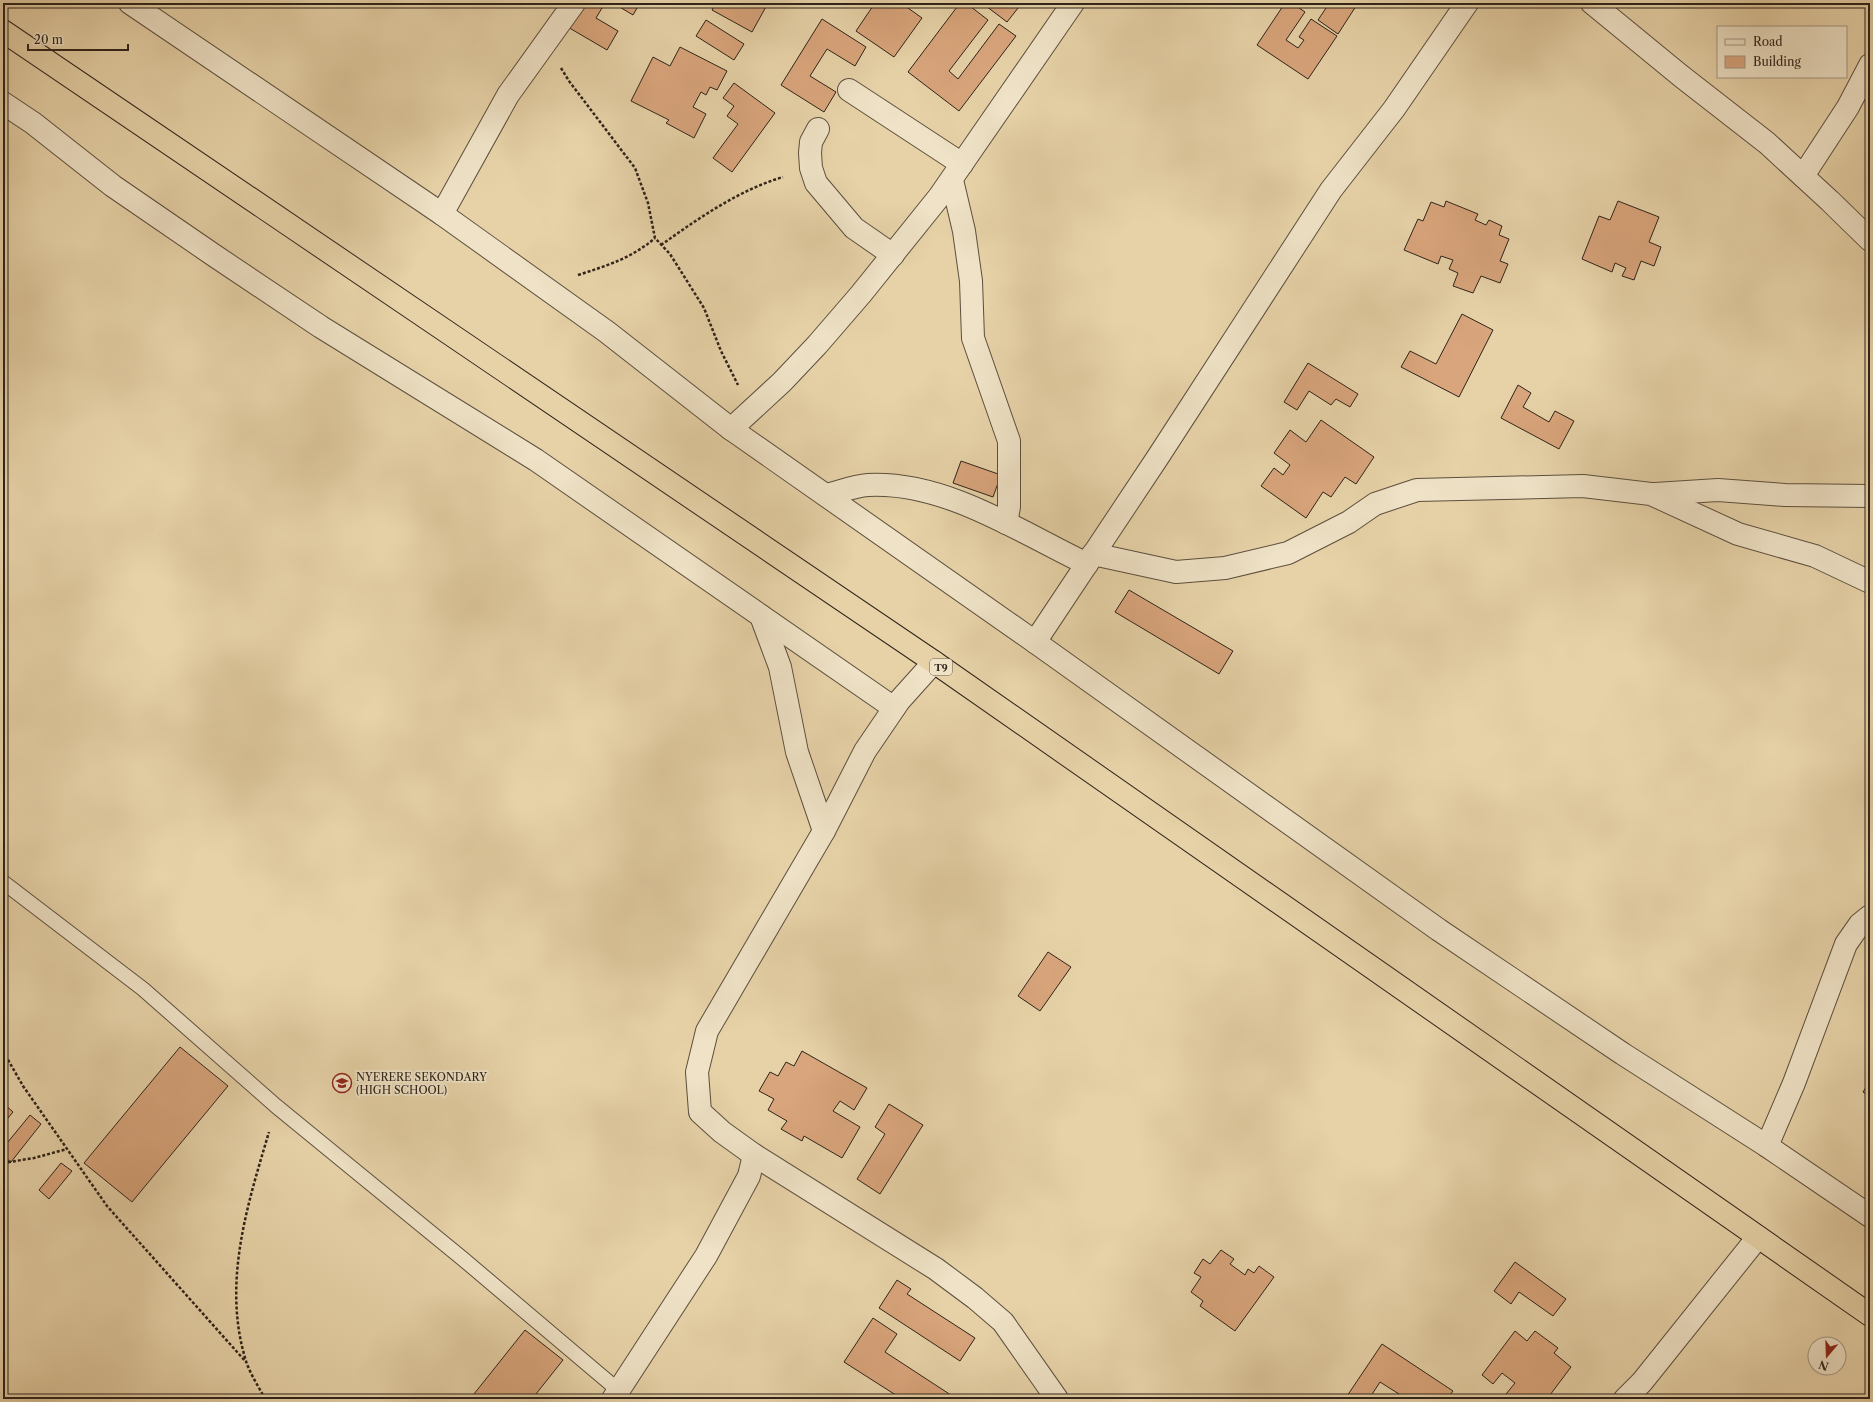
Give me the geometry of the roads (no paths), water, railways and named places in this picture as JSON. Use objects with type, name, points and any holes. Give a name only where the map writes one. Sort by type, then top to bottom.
[{"type":"highway","name":"T9","points":[[3,31],[934,662],[1870,1315]]},
{"type":"street","points":[[130,3],[442,214],[607,332],[731,429],[1035,642],[1439,930],[1623,1054],[1767,1146],[1870,1216]]},
{"type":"street","points":[[442,214],[508,95],[574,3]]},
{"type":"street","points":[[731,429],[782,382],[817,345],[892,255],[957,172],[1073,3]]},
{"type":"street","points":[[1035,642],[1158,457],[1253,308],[1331,190],[1394,109],[1467,3]]},
{"type":"street","points":[[1592,3],[1767,144],[1870,240]]},
{"type":"street","points":[[1803,176],[1848,107],[1870,65]]},
{"type":"street","points":[[849,90],[957,172],[971,281],[973,338],[1009,441],[1009,507],[1006,523]]},
{"type":"street","points":[[3,103],[33,123],[113,186],[215,256],[321,327],[536,460],[894,708]]},
{"type":"street","points":[[818,129],[811,142],[811,168],[816,183],[854,228],[892,255]]},
{"type":"street","points":[[826,495],[867,485],[916,489],[972,506],[1006,523],[1090,559],[1176,572],[1225,568],[1288,553],[1349,522],[1375,504],[1417,490],[1583,486],[1651,494],[1718,490],[1785,495],[1870,496]]},
{"type":"street","points":[[1651,494],[1738,534],[1815,556],[1870,582]]},
{"type":"street","points":[[761,616],[780,667],[797,752],[824,831]]},
{"type":"street","points":[[934,662],[894,708],[865,750],[824,831],[707,1031],[698,1072],[700,1112],[722,1132],[754,1155],[936,1269],[975,1298],[1003,1322],[1057,1399]]},
{"type":"street","points":[[1767,1146],[1794,1083],[1846,944],[1860,924],[1870,916]]},
{"type":"street","points":[[618,1396],[706,1256],[749,1176],[754,1155]]},
{"type":"street","points":[[1625,1399],[1642,1382],[1758,1237]]},
{"type":"lane","points":[[3,882],[142,989],[276,1106],[462,1259],[618,1396]]},
{"type":"place","name":"NYERERE SEKONDARY (HIGH SCHOOL)","points":[[342,1083]]}]
